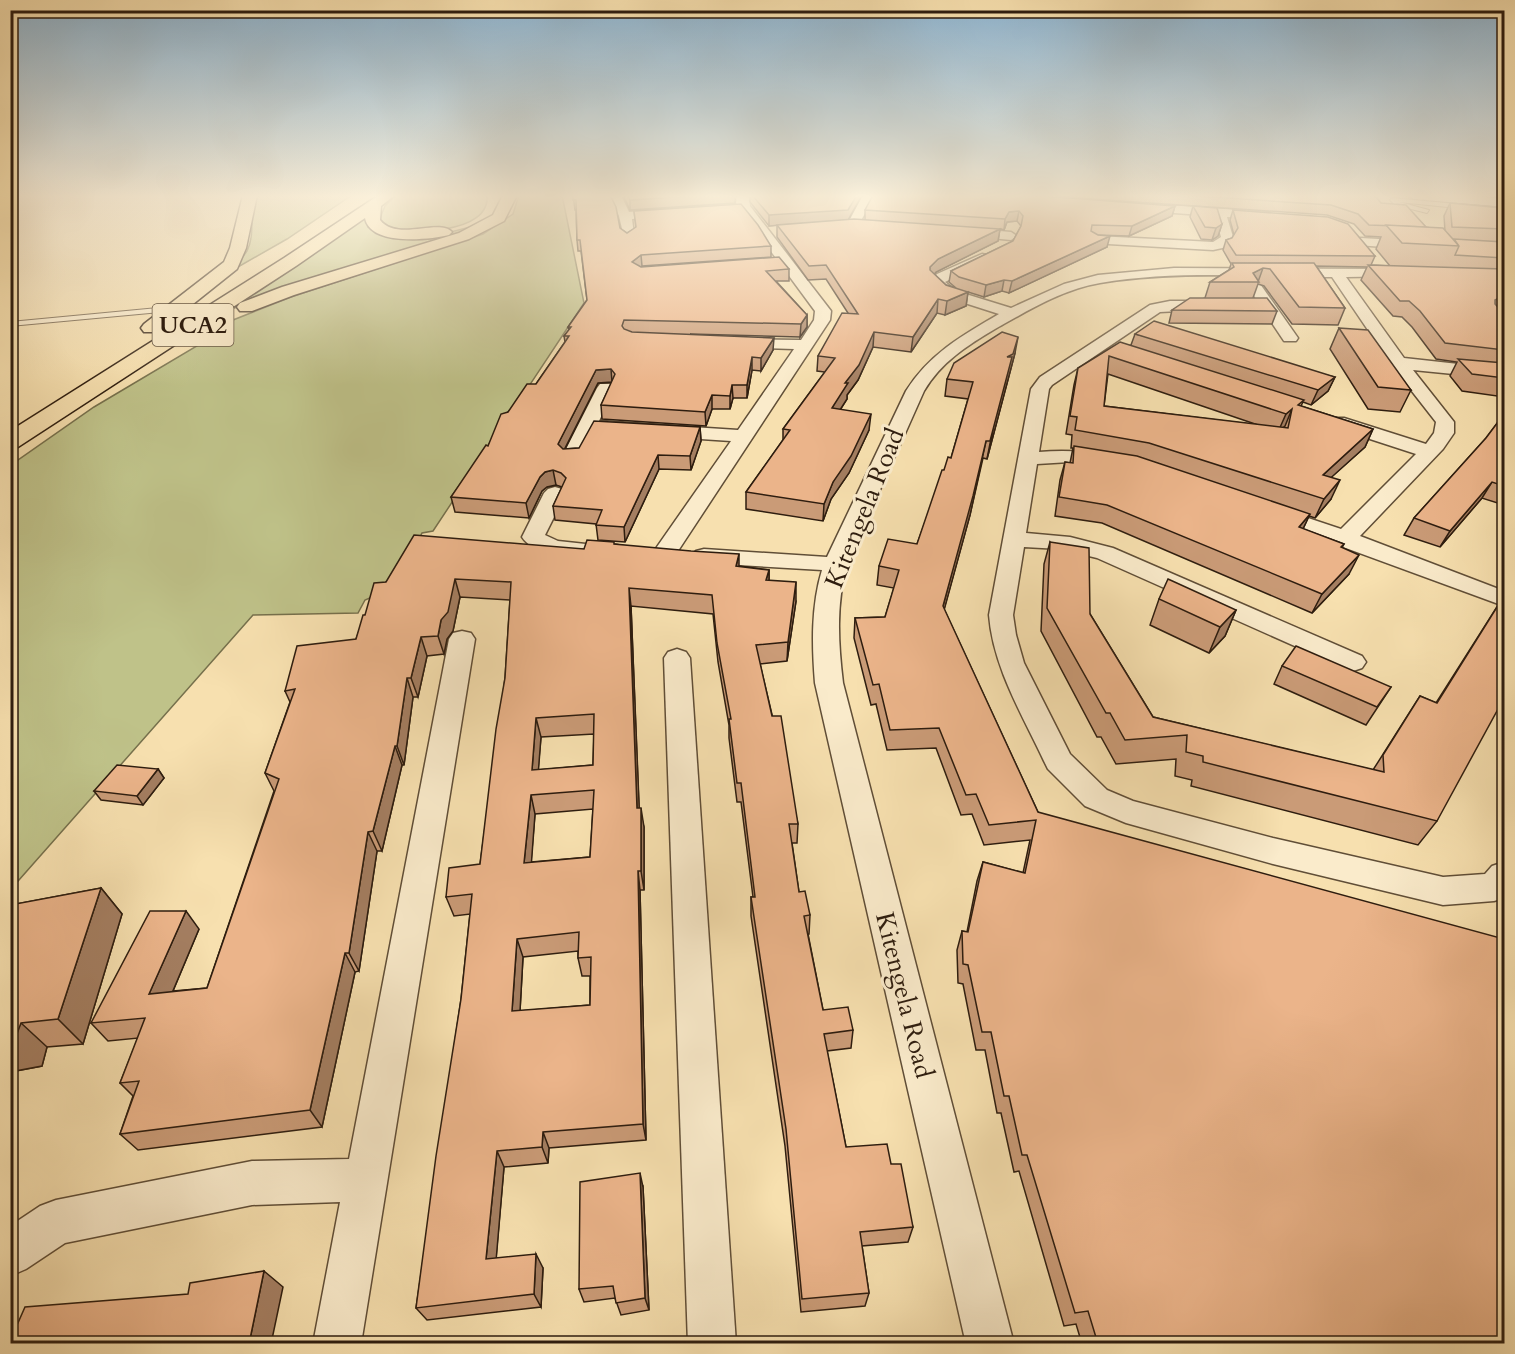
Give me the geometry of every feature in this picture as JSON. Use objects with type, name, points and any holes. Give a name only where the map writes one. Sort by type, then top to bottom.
[{"type":"highway","points":[[179,308],[231,265],[235,258]]},
{"type":"highway","name":"UCA2","points":[[179,308],[137,338],[273,258]]},
{"type":"highway","name":"UCA2","points":[[10,442],[177,336],[289,258]]},
{"type":"highway","points":[[177,336],[288,291],[393,258]]},
{"type":"street","points":[[664,554],[822,320],[823,311],[777,258]]},
{"type":"street","points":[[982,258],[942,277],[937,282],[951,294],[1012,313]]},
{"type":"street","points":[[1374,258],[1385,272]]},
{"type":"street","name":"Kitengela Road","points":[[990,1344],[830,683],[825,645],[827,592],[835,564],[900,421],[924,376],[962,342],[1012,313],[1069,287],[1098,279],[1174,272],[1419,274]]},
{"type":"street","points":[[1336,272],[1399,363],[1445,422],[1444,434],[1430,452],[1345,538]]},
{"type":"street","points":[[1290,339],[1278,316],[1260,295],[1161,306],[1109,349],[1046,381],[1040,389],[1001,615],[1002,635],[1011,663],[1059,761],[1096,798],[1126,811],[1273,851],[1443,891],[1494,887],[1504,876]]},
{"type":"street","points":[[726,341],[807,345]]},
{"type":"street","points":[[1399,363],[1504,374]]},
{"type":"street","points":[[572,457],[606,388]]},
{"type":"street","points":[[1319,416],[1430,452]]},
{"type":"street","points":[[588,426],[744,436]]},
{"type":"street","points":[[1029,459],[1070,456],[1125,465]]},
{"type":"street","points":[[555,493],[533,537],[541,544],[561,549],[607,551]]},
{"type":"street","points":[[1257,508],[1345,538],[1504,599]]},
{"type":"street","points":[[1013,540],[1052,540],[1077,544],[1106,553],[1353,662]]},
{"type":"street","points":[[641,553],[835,564]]},
{"type":"street","points":[[337,1344],[462,639]]},
{"type":"street","points":[[677,658],[712,1344]]},
{"type":"street","points":[[10,1253],[56,1222],[252,1183],[366,1180]]},
{"type":"lane","points":[[10,324],[179,308]]},
{"type":"green space","points":[[241,258],[253,258],[224,275]]},
{"type":"green space","points":[[300,258],[385,258],[242,305],[207,319]]},
{"type":"green space","points":[[409,258],[575,258],[584,303],[433,531],[422,533],[395,587],[365,600],[358,613],[253,615],[11,889],[11,465],[94,407],[207,340],[223,324],[291,297]]},
{"type":"building","points":[[582,258],[637,258],[632,262],[641,267],[780,258],[789,269],[766,271],[807,315],[801,324],[624,320],[622,326],[624,329],[632,332],[774,338],[761,358],[752,357],[747,385],[732,385],[730,396],[712,395],[705,412],[601,405],[615,374],[611,369],[596,370],[558,444],[563,449],[579,448],[594,421],[700,427],[690,456],[658,455],[624,527],[596,525],[602,510],[553,506],[566,478],[553,470],[545,472],[540,477],[526,503],[451,497],[486,445],[488,446],[501,414],[508,412],[527,384],[536,384],[569,336],[564,336],[587,300]]},
{"type":"building","points":[[803,258],[940,258],[930,267],[930,270],[946,285],[968,292],[947,301],[938,299],[913,337],[874,332],[859,365],[845,383],[848,383],[832,408],[871,414],[851,456],[833,482],[824,504],[746,492],[790,430],[783,429],[835,358],[818,356],[842,313],[858,314],[826,265],[809,266]]},
{"type":"building","points":[[977,258],[1062,258],[1012,281],[1004,280],[986,285],[959,277],[951,271]]},
{"type":"building","points":[[1232,263],[1314,263],[1345,308],[1299,307],[1270,269],[1263,268],[1253,273],[1259,282],[1210,282],[1234,267]]},
{"type":"building","points":[[1368,265],[1504,269],[1504,296],[1495,300],[1495,304],[1504,314],[1504,350],[1445,343],[1420,311],[1409,301],[1400,301]]},
{"type":"building","points":[[1190,298],[1267,298],[1277,311],[1172,310]]},
{"type":"building","points":[[1154,321],[1335,377],[1318,390],[1135,334]]},
{"type":"building","points":[[1339,328],[1368,330],[1411,390],[1378,387]]},
{"type":"building","points":[[1002,332],[1018,337],[1013,354],[1007,357],[1012,357],[990,441],[986,441],[943,606],[1038,812],[1504,939],[1504,1344],[1098,1344],[1088,1311],[1075,1313],[1027,1155],[1022,1155],[1009,1096],[1004,1096],[991,1032],[982,1032],[968,965],[963,964],[962,931],[968,932],[983,862],[1025,873],[1036,820],[989,825],[976,794],[966,795],[939,728],[890,730],[879,684],[873,685],[855,618],[885,617],[899,570],[879,566],[888,539],[917,544],[942,470],[944,470],[948,457],[951,458],[973,382],[947,379],[954,363]]},
{"type":"building","points":[[1120,342],[1304,400],[1298,405],[1373,429],[1323,475],[1340,480],[1324,499],[1149,443],[1075,430],[1077,417],[1070,416],[1078,368]],"holes":[[[1109,356],[1286,414],[1292,409],[1288,428],[1104,406]]]},
{"type":"building","points":[[1458,359],[1504,363],[1504,378],[1472,374]]},
{"type":"building","points":[[1504,414],[1504,486],[1492,482],[1450,531],[1414,518],[1486,438]]},
{"type":"building","points":[[1074,446],[1137,456],[1310,514],[1299,527],[1344,544],[1341,547],[1359,555],[1322,594],[1107,505],[1059,497],[1065,462],[1073,463]]},
{"type":"building","points":[[414,535],[584,549],[587,540],[739,554],[736,566],[769,570],[766,580],[796,582],[788,642],[756,645],[772,716],[781,716],[798,824],[789,824],[799,892],[805,891],[810,915],[804,916],[823,1010],[848,1007],[853,1030],[824,1034],[846,1147],[887,1144],[891,1164],[901,1164],[913,1227],[860,1232],[869,1293],[802,1299],[786,1129],[751,897],[755,897],[741,783],[737,783],[729,719],[731,719],[717,643],[712,595],[629,588],[637,808],[641,808],[641,871],[638,871],[643,1124],[543,1132],[542,1147],[497,1151],[486,1259],[536,1254],[534,1294],[416,1308],[436,1156],[461,999],[472,894],[446,897],[449,868],[480,864],[496,729],[505,678],[511,582],[455,579],[448,612],[441,620],[438,636],[421,637],[411,678],[407,678],[397,746],[395,746],[373,831],[368,832],[349,953],[345,953],[310,1110],[120,1134],[139,1081],[120,1083],[145,1018],[91,1023],[150,911],[186,911],[149,994],[207,988],[279,779],[265,773],[295,689],[285,691],[297,646],[356,639],[374,583],[386,582]],"holes":[[[594,714],[593,765],[532,770],[536,718]],[[594,790],[590,857],[524,863],[531,795]],[[579,932],[578,958],[591,957],[590,1005],[512,1011],[517,939]]]},
{"type":"building","points":[[1050,542],[1089,548],[1090,614],[1153,717],[1384,772],[1383,755],[1420,696],[1437,703],[1502,599],[1504,600],[1504,698],[1437,821],[1203,762],[1203,756],[1186,752],[1187,735],[1125,740],[1110,713],[1106,713],[1047,608]]},
{"type":"building","points":[[1168,579],[1236,610],[1220,627],[1159,599]]},
{"type":"building","points":[[1296,646],[1391,687],[1377,707],[1282,666]]},
{"type":"building","points":[[117,765],[158,769],[137,796],[94,791]]},
{"type":"building","points":[[101,888],[58,1019],[21,1023],[14,1042],[10,1042],[10,905]]},
{"type":"building","points":[[640,1173],[645,1298],[616,1303],[613,1286],[579,1289],[580,1182]]},
{"type":"building","points":[[264,1271],[249,1344],[10,1344],[25,1307],[188,1294],[190,1283]]}]
